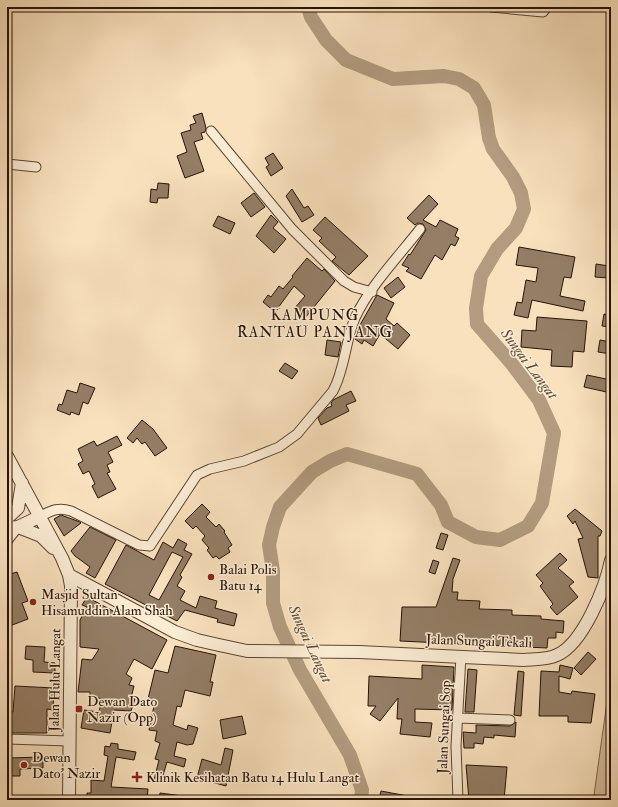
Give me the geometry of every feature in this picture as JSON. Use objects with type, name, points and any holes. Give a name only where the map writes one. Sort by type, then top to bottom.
[{"type":"street","points":[[491,7],[543,12],[547,9]]},
{"type":"street","points":[[211,131],[292,229],[344,281],[354,287],[372,292]]},
{"type":"street","points":[[7,164],[36,167]]},
{"type":"street","points":[[7,540],[13,528],[54,509],[62,508],[139,545],[150,546],[197,475],[210,469],[244,462],[279,447],[297,434],[333,392],[337,384],[348,335],[356,317],[372,292],[420,229]]},
{"type":"street","name":"Jalan Hulu Langat","points":[[7,456],[41,516],[69,575],[71,595],[69,800]]},
{"type":"street","points":[[7,518],[18,508],[22,482]]},
{"type":"street","points":[[13,528],[41,536],[52,547],[69,575]]},
{"type":"street","name":"Jalan Sungai Tekali","points":[[69,575],[175,632],[196,640],[247,651],[359,652],[523,660],[545,658],[557,655],[567,650],[578,637],[591,615],[611,560]]},
{"type":"street","name":"Jalan Sungai Sop","points":[[458,800],[456,770],[461,656]]},
{"type":"street","points":[[458,718],[510,720]]},
{"type":"street","points":[[7,739],[69,741]]},
{"type":"shaded area","points":[[611,673],[611,799],[594,795]]},
{"type":"shaded area","points":[[7,796],[57,800],[7,800]]},
{"type":"building","points":[[202,113],[206,128],[205,132],[201,133],[203,139],[194,142],[204,171],[185,178],[177,156],[187,152],[181,133],[191,130],[190,125],[196,123],[193,116]]},
{"type":"building","points":[[273,153],[283,168],[271,176],[266,167],[269,165],[265,158]]},
{"type":"building","points":[[158,183],[169,184],[168,198],[158,198],[157,203],[150,202],[151,189],[157,190]]},
{"type":"building","points":[[292,189],[304,208],[308,206],[314,215],[302,222],[286,196]]},
{"type":"building","points":[[254,193],[265,207],[251,217],[241,203]]},
{"type":"building","points":[[429,195],[438,204],[423,220],[436,227],[440,220],[458,229],[455,236],[459,238],[455,246],[451,244],[442,260],[435,255],[421,279],[406,271],[409,268],[402,265],[426,230],[423,224],[418,223],[415,225],[407,218]]},
{"type":"building","points":[[271,215],[278,222],[273,228],[286,239],[274,253],[256,236]]},
{"type":"building","points":[[218,216],[235,223],[230,234],[213,226]]},
{"type":"building","points":[[325,217],[368,256],[349,275],[332,261],[336,257],[319,241],[322,238],[313,230]]},
{"type":"building","points":[[519,247],[575,257],[571,278],[564,277],[560,296],[585,301],[583,311],[532,300],[528,318],[514,315],[517,302],[522,303],[526,280],[536,282],[538,268],[516,265]]},
{"type":"building","points":[[307,258],[322,271],[324,269],[335,281],[305,318],[294,309],[305,296],[294,286],[275,312],[263,302],[268,295],[271,297],[279,286],[283,289]]},
{"type":"building","points":[[596,264],[609,266],[608,278],[595,277]]},
{"type":"building","points":[[398,277],[405,287],[391,298],[384,288]]},
{"type":"building","points":[[377,295],[394,303],[386,319],[394,326],[397,323],[410,335],[398,349],[380,334],[373,346],[364,340],[362,344],[355,339],[356,332]]},
{"type":"building","points":[[604,314],[611,316],[611,327],[602,326]]},
{"type":"building","points":[[537,317],[587,321],[584,352],[573,351],[572,367],[551,366],[552,350],[521,347],[522,330],[536,331]]},
{"type":"building","points":[[327,340],[341,342],[338,357],[325,355]]},
{"type":"building","points":[[600,340],[611,342],[611,354],[598,352]]},
{"type":"building","points":[[285,363],[298,371],[292,379],[279,371]]},
{"type":"building","points":[[587,375],[611,380],[611,393],[584,387]]},
{"type":"building","points":[[80,383],[95,388],[88,404],[83,402],[79,415],[71,412],[70,415],[57,410],[59,404],[62,405],[67,390],[77,393]]},
{"type":"building","points":[[351,391],[356,401],[346,405],[349,411],[321,425],[318,418],[327,408],[332,406],[331,403],[333,400]]},
{"type":"building","points":[[142,420],[153,429],[167,448],[155,456],[145,442],[142,444],[137,438],[133,443],[127,438]]},
{"type":"building","points":[[117,436],[122,445],[108,452],[113,462],[107,465],[110,472],[107,473],[116,489],[98,498],[92,486],[95,484],[89,471],[83,474],[78,464],[83,461],[78,449],[94,441],[97,446]]},
{"type":"building","points":[[202,504],[210,512],[206,517],[216,527],[219,524],[225,531],[224,532],[232,545],[228,548],[230,552],[219,559],[216,556],[213,558],[207,550],[209,548],[202,540],[205,536],[196,526],[193,529],[185,521]]},
{"type":"building","points":[[575,509],[602,531],[600,536],[598,536],[598,578],[588,577],[578,539],[583,538],[575,521],[573,524],[567,516]]},
{"type":"building","points":[[61,515],[81,523],[64,536],[54,519]]},
{"type":"building","points":[[90,527],[116,540],[95,578],[86,573],[90,567],[75,556],[71,551]]},
{"type":"building","points":[[441,533],[448,535],[443,550],[436,548]]},
{"type":"building","points":[[178,539],[187,544],[184,550],[192,554],[180,575],[182,577],[177,586],[185,591],[180,600],[196,608],[200,596],[217,601],[215,608],[237,614],[234,626],[217,622],[218,619],[185,610],[177,621],[105,584],[126,545],[154,560],[163,542],[173,548]],"holes":[[[172,552],[183,557],[159,600],[149,595]]]},
{"type":"building","points":[[560,553],[567,560],[558,568],[574,582],[569,586],[578,597],[557,615],[550,607],[553,604],[540,586],[543,583],[536,575]]},
{"type":"building","points":[[453,558],[460,560],[453,579],[452,592],[458,592],[457,600],[480,601],[479,609],[512,610],[512,615],[541,616],[541,619],[564,621],[563,633],[556,632],[556,638],[548,638],[547,648],[400,641],[402,607],[436,607]]},
{"type":"building","points":[[433,560],[439,562],[435,574],[429,572]]},
{"type":"building","points":[[17,572],[28,601],[22,603],[28,619],[7,627],[7,575]]},
{"type":"building","points":[[87,597],[167,640],[152,669],[134,659],[126,674],[132,678],[129,685],[134,686],[131,698],[135,699],[131,711],[114,710],[110,733],[81,728],[84,710],[99,712],[102,699],[90,695],[90,692],[78,692],[82,659],[92,660],[99,649],[80,647],[80,620],[87,607],[82,605]]},
{"type":"building","points":[[26,646],[45,647],[44,662],[55,663],[55,673],[33,672],[33,660],[25,659]]},
{"type":"building","points":[[175,646],[216,655],[210,682],[213,682],[210,696],[185,690],[181,707],[177,706],[173,725],[187,730],[188,725],[198,728],[193,744],[187,745],[177,742],[174,756],[186,759],[184,767],[167,762],[161,782],[154,780],[159,760],[155,759],[160,743],[155,741],[157,731],[149,730],[155,701],[148,699],[155,670],[168,673]]},
{"type":"building","points":[[588,652],[596,659],[581,675],[574,668]]},
{"type":"building","points":[[422,665],[454,667],[452,710],[415,709],[415,722],[432,723],[430,737],[400,734],[402,719],[397,719],[398,698],[380,721],[370,714],[376,706],[368,706],[369,676],[422,679]]},
{"type":"building","points":[[560,665],[573,668],[570,679],[559,676],[559,692],[571,694],[572,691],[595,694],[591,723],[568,722],[568,716],[539,716],[541,671],[559,672]]},
{"type":"building","points":[[468,669],[477,670],[474,712],[465,712]]},
{"type":"building","points":[[518,671],[524,672],[521,716],[514,715]]},
{"type":"building","points":[[15,686],[54,688],[53,710],[47,709],[47,733],[11,733],[11,712],[13,712]]},
{"type":"building","points":[[242,716],[246,734],[223,739],[220,720]]},
{"type":"building","points":[[516,722],[515,737],[494,735],[494,738],[484,737],[483,744],[474,743],[474,748],[464,748],[463,732],[476,733],[476,725],[510,726]]},
{"type":"building","points":[[111,743],[118,744],[118,749],[136,752],[134,760],[116,757],[111,787],[148,789],[147,800],[87,800],[87,793],[91,793],[91,780],[104,781],[108,756],[104,755],[105,746],[110,747]]},
{"type":"building","points":[[225,748],[233,750],[226,786],[197,778],[202,759],[221,765]]},
{"type":"building","points":[[43,757],[43,768],[20,769],[20,776],[10,776],[10,769],[7,769],[7,758]]},
{"type":"building","points":[[466,765],[507,767],[504,800],[469,800]]},
{"type":"building","points":[[381,791],[413,797],[413,800],[379,800]]},
{"type":"building","points":[[160,793],[183,796],[183,800],[159,800]]},
{"type":"waterway","name":"Sungai Langat","points":[[308,7],[311,17],[326,40],[346,60],[393,79],[444,76],[459,79],[474,88],[484,105],[489,138],[493,149],[513,177],[521,193],[524,209],[516,228],[497,249],[481,276],[476,308],[477,324],[512,364],[539,400],[554,433],[542,503],[528,526],[500,540],[476,537],[448,522],[441,505],[417,474],[347,454],[330,461],[312,472],[280,507],[269,545],[273,571],[273,603],[280,627],[300,670],[350,755],[362,790],[361,800]]},
{"type":"place","name":"Balai Polis Batu 14","points":[[211,577]]},
{"type":"place","name":"Masjid Sultan Hisamuddin Alam Shah","points":[[33,602]]},
{"type":"place","name":"Dewan Dato Nazir (Opp)","points":[[79,709]]},
{"type":"place","name":"Dewan Dato' Nazir","points":[[24,765]]},
{"type":"place","name":"Klinik Kesihatan Batu 14 Hulu Langat","points":[[137,777]]},
{"type":"district","name":"KAMPUNG RANTAU PANJANG","points":[[315,324]]}]
